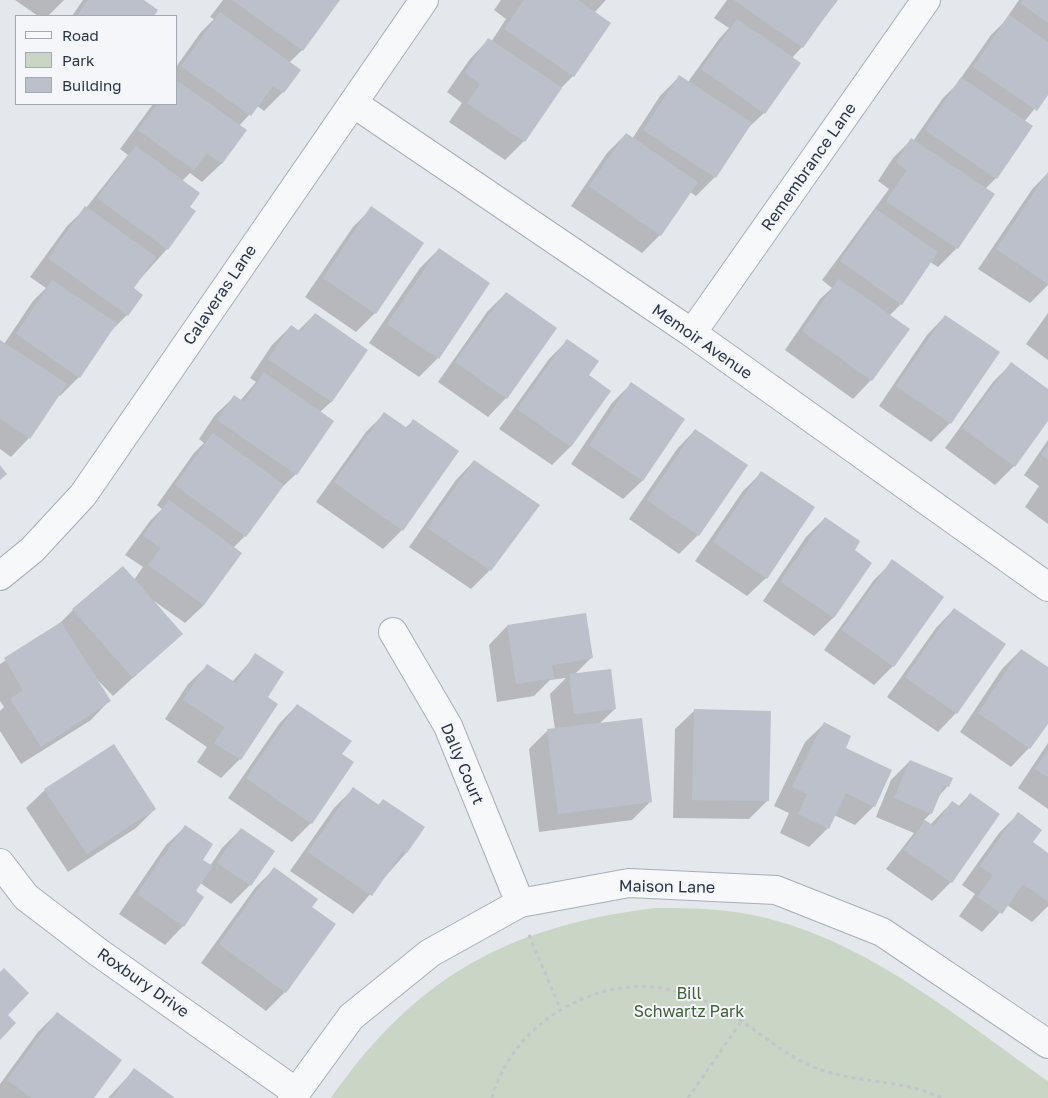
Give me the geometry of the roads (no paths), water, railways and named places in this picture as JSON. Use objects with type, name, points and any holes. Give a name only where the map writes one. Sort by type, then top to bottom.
[{"type":"street","name":"Calaveras Lane","points":[[0,576],[32,550],[83,495],[424,0]]},
{"type":"street","name":"Remembrance Lane","points":[[692,334],[926,0]]},
{"type":"street","name":"Memoir Avenue","points":[[353,102],[692,334],[1048,587]]},
{"type":"street","name":"Dally Court","points":[[392,632],[448,726],[520,902]]},
{"type":"street","name":"Roxbury Drive","points":[[0,863],[26,897],[294,1095]]},
{"type":"street","name":"Maison Lane","points":[[294,1095],[352,1017],[430,953],[520,902],[629,883],[776,890],[882,932],[1048,1044]]},
{"type":"park label","name":"Bill Schwartz Park","points":[[689,1003]]}]
